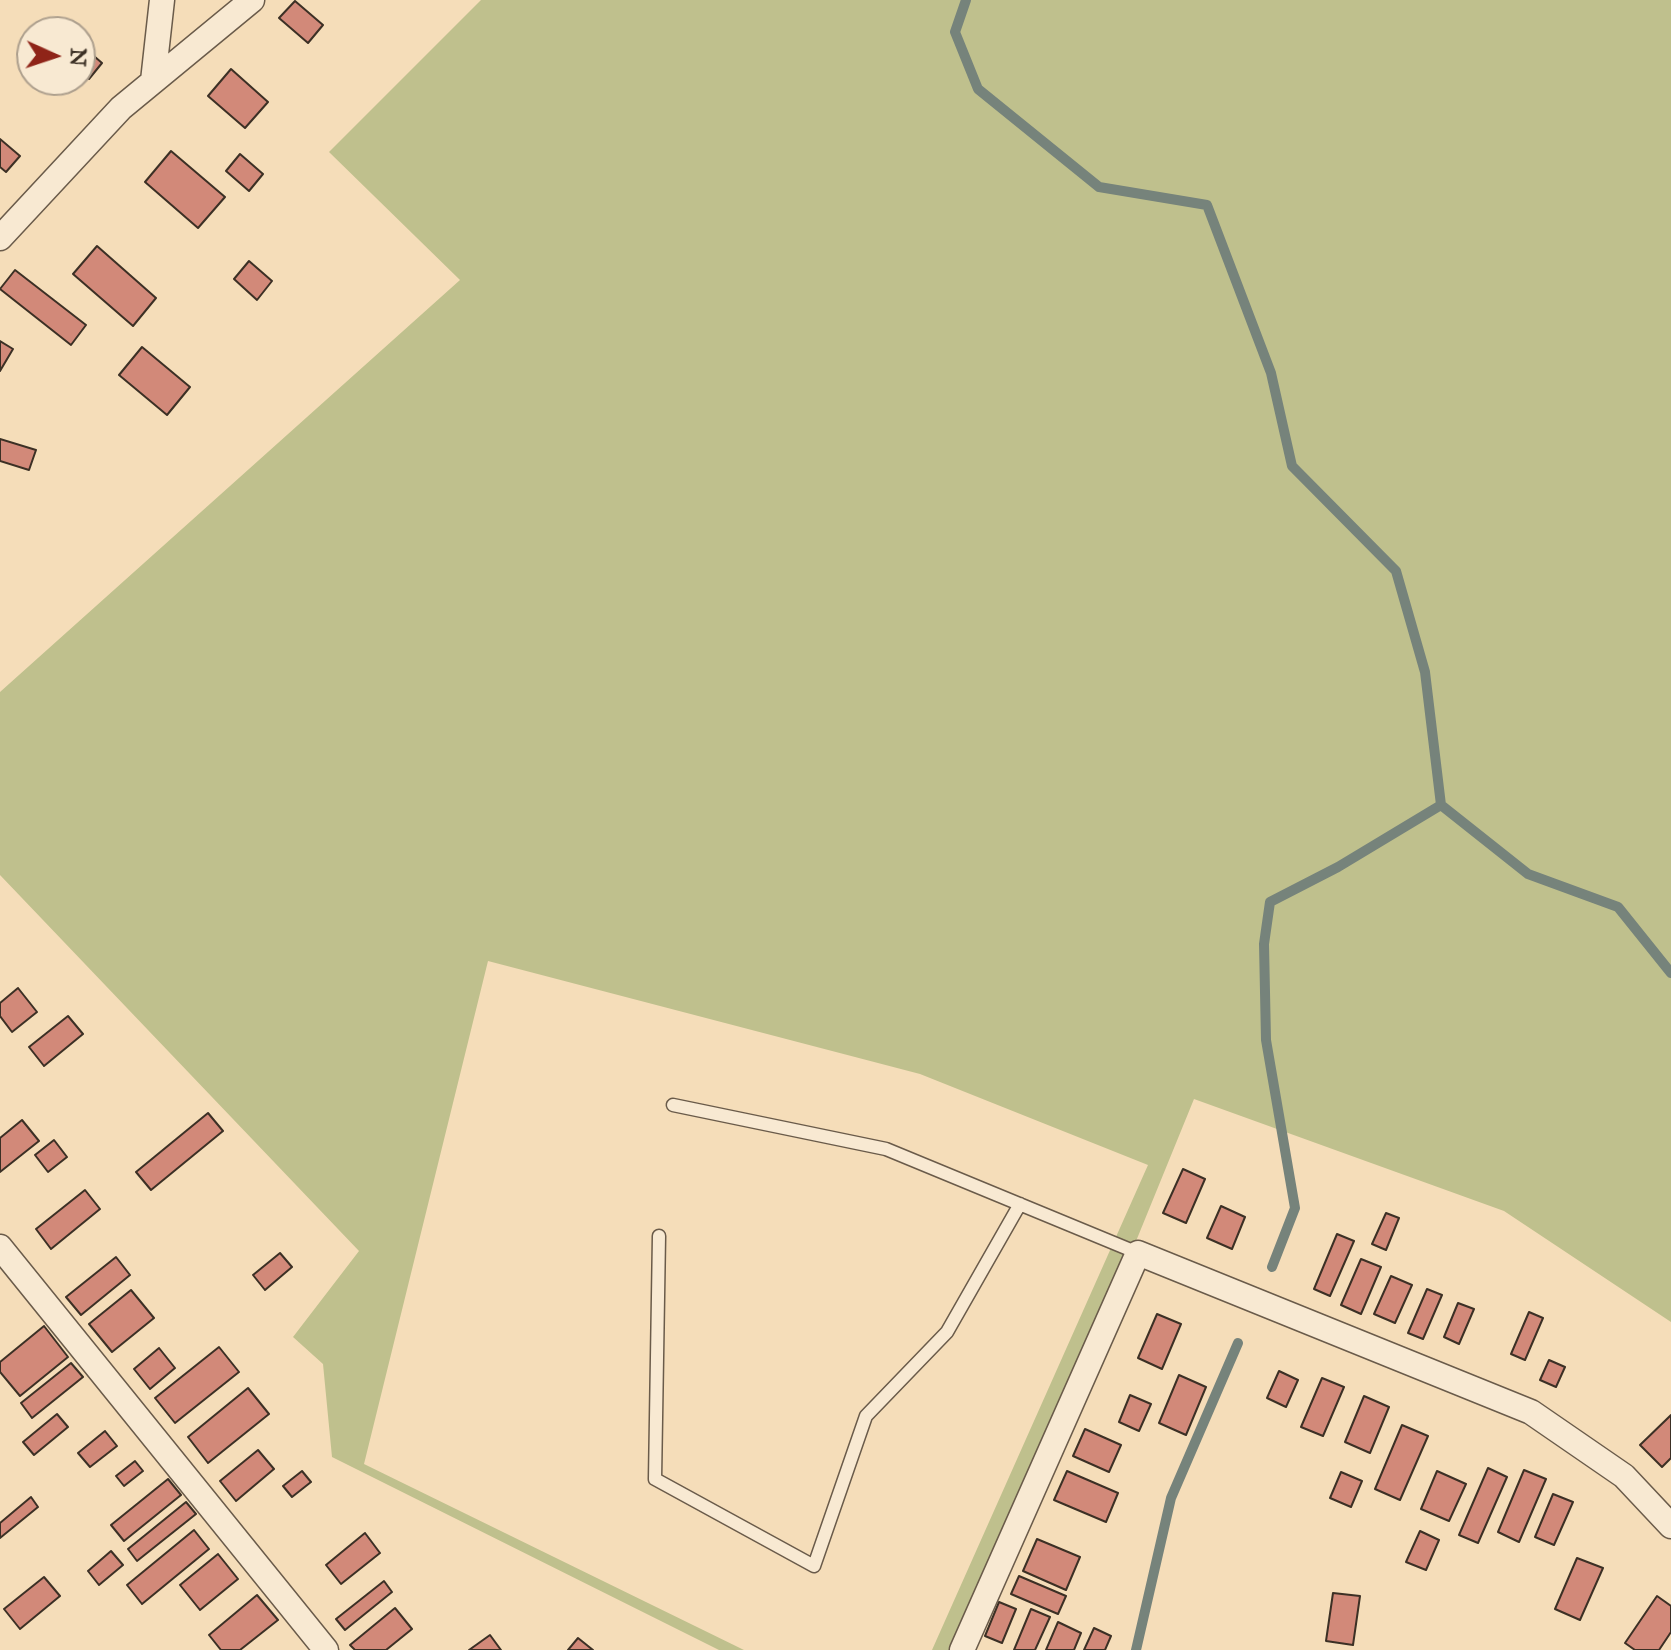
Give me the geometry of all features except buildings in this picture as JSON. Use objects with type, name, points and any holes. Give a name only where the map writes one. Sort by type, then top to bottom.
[{"type":"street","points":[[153,81],[162,0]]},
{"type":"street","points":[[0,238],[121,108],[252,0]]},
{"type":"street","points":[[0,1247],[326,1650]]},
{"type":"street","points":[[962,1650],[1138,1253],[1531,1412],[1624,1476],[1671,1526]]},
{"type":"lane","points":[[673,1105],[886,1149],[1138,1253]]},
{"type":"lane","points":[[659,1236],[655,1479],[814,1566],[866,1416],[947,1332],[1020,1204]]},
{"type":"green space","points":[[481,0],[1671,0],[1671,1322],[1504,1211],[1194,1099],[1112,1300],[949,1650],[932,1650],[1148,1165],[920,1074],[488,961],[364,1464],[744,1650],[719,1650],[332,1457],[323,1364],[293,1337],[359,1251],[0,875],[0,692],[460,280],[329,152]]},
{"type":"waterway","points":[[966,0],[955,32],[978,89],[1099,187],[1207,205],[1271,373],[1292,466],[1396,571],[1425,672],[1441,805],[1528,874],[1618,907],[1671,973]]},
{"type":"waterway","points":[[1272,1267],[1295,1208],[1266,1040],[1264,944],[1270,902],[1338,867],[1441,805]]},
{"type":"waterway","points":[[1136,1650],[1171,1498],[1238,1343]]}]
